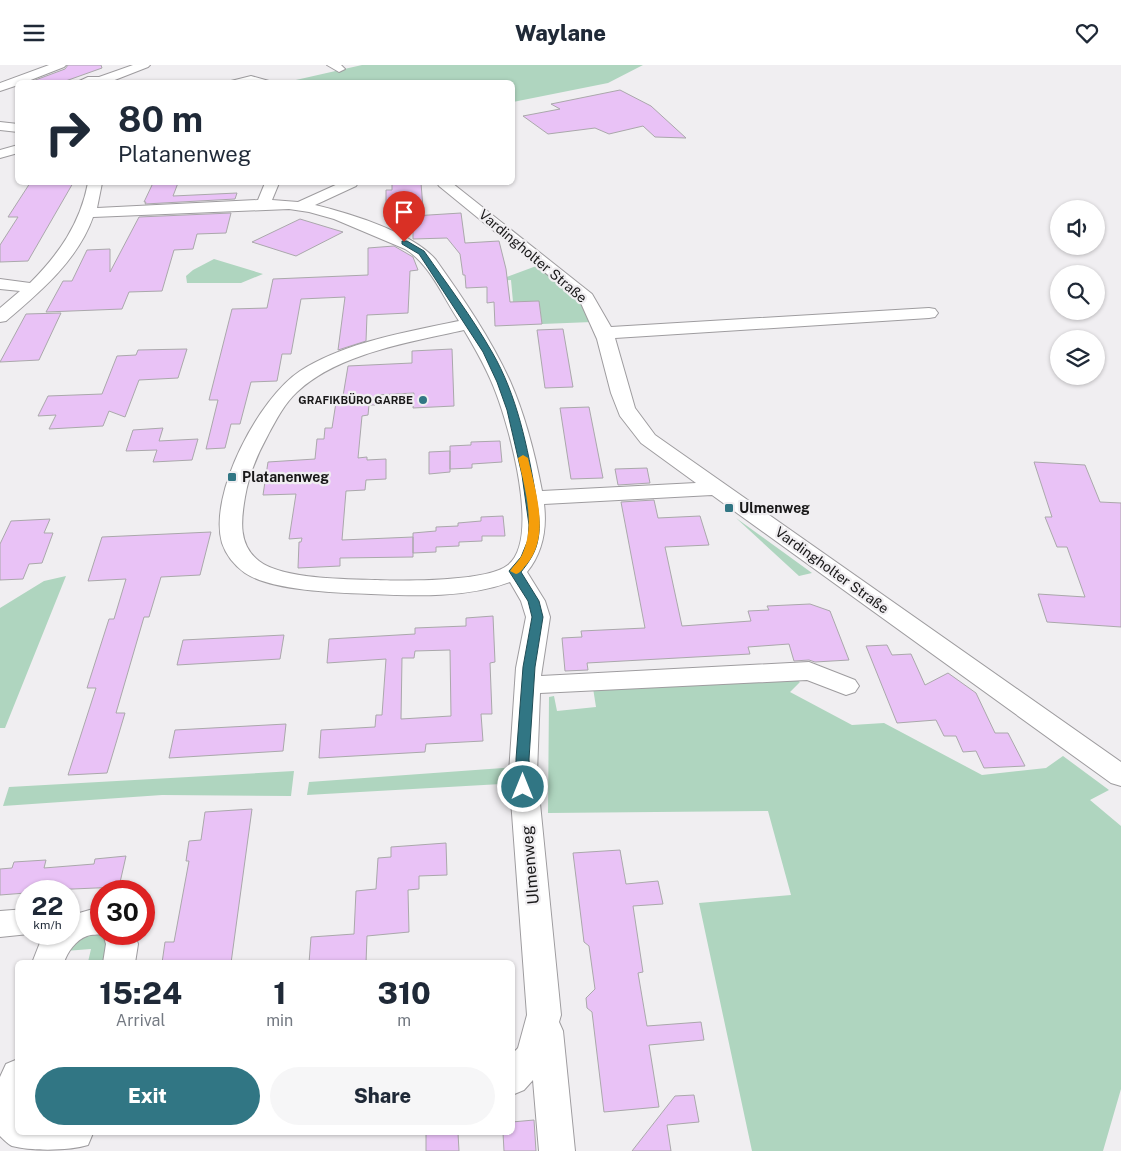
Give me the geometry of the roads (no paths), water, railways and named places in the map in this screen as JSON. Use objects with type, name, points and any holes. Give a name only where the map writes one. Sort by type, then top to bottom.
[{"type":"street","points":[[103,80],[144,65]]},
{"type":"street","points":[[23,80],[51,66]]},
{"type":"street","points":[[241,71],[247,74],[251,80]]},
{"type":"street","points":[[0,87],[15,83]]},
{"type":"street","points":[[0,126],[15,128]]},
{"type":"street","points":[[0,154],[15,150]]},
{"type":"street","points":[[0,317],[51,271],[89,213],[94,199],[95,185]]},
{"type":"street","points":[[263,205],[271,185]]},
{"type":"street","points":[[300,206],[347,185]]},
{"type":"street","name":"Vardingholter Straße","points":[[446,185],[586,298],[598,315],[606,333],[625,408],[648,439],[1121,776]]},
{"type":"street","points":[[89,213],[263,205],[300,206],[338,216],[404,242],[422,253],[488,352],[512,410],[532,498],[533,540],[526,558],[515,571],[484,581],[449,587],[415,589],[308,583],[259,571],[242,557],[233,542],[233,505],[242,467],[273,407],[292,386],[319,368],[352,354],[418,335],[469,324]]},
{"type":"street","points":[[0,284],[34,288]]},
{"type":"street","points":[[606,333],[929,313]]},
{"type":"street","points":[[532,498],[718,488]]},
{"type":"street","name":"Ulmenweg","points":[[515,571],[533,601],[538,617],[528,685],[523,787],[557,1151]]},
{"type":"street","points":[[528,685],[809,671],[846,686]]},
{"type":"street","points":[[0,924],[15,923]]},
{"type":"street","points":[[49,960],[56,945]]},
{"type":"street","points":[[120,960],[122,945]]},
{"type":"street","name":"Ulmenweg","points":[[515,1076],[533,1056],[544,1015]]},
{"type":"street","points":[[15,1086],[10,1104],[10,1115],[15,1127]]},
{"type":"place","name":"GRAFIKBÜRO GARBE","points":[[423,400]]},
{"type":"place","name":"Platanenweg","points":[[232,477]]},
{"type":"place","name":"Ulmenweg","points":[[729,508]]}]
